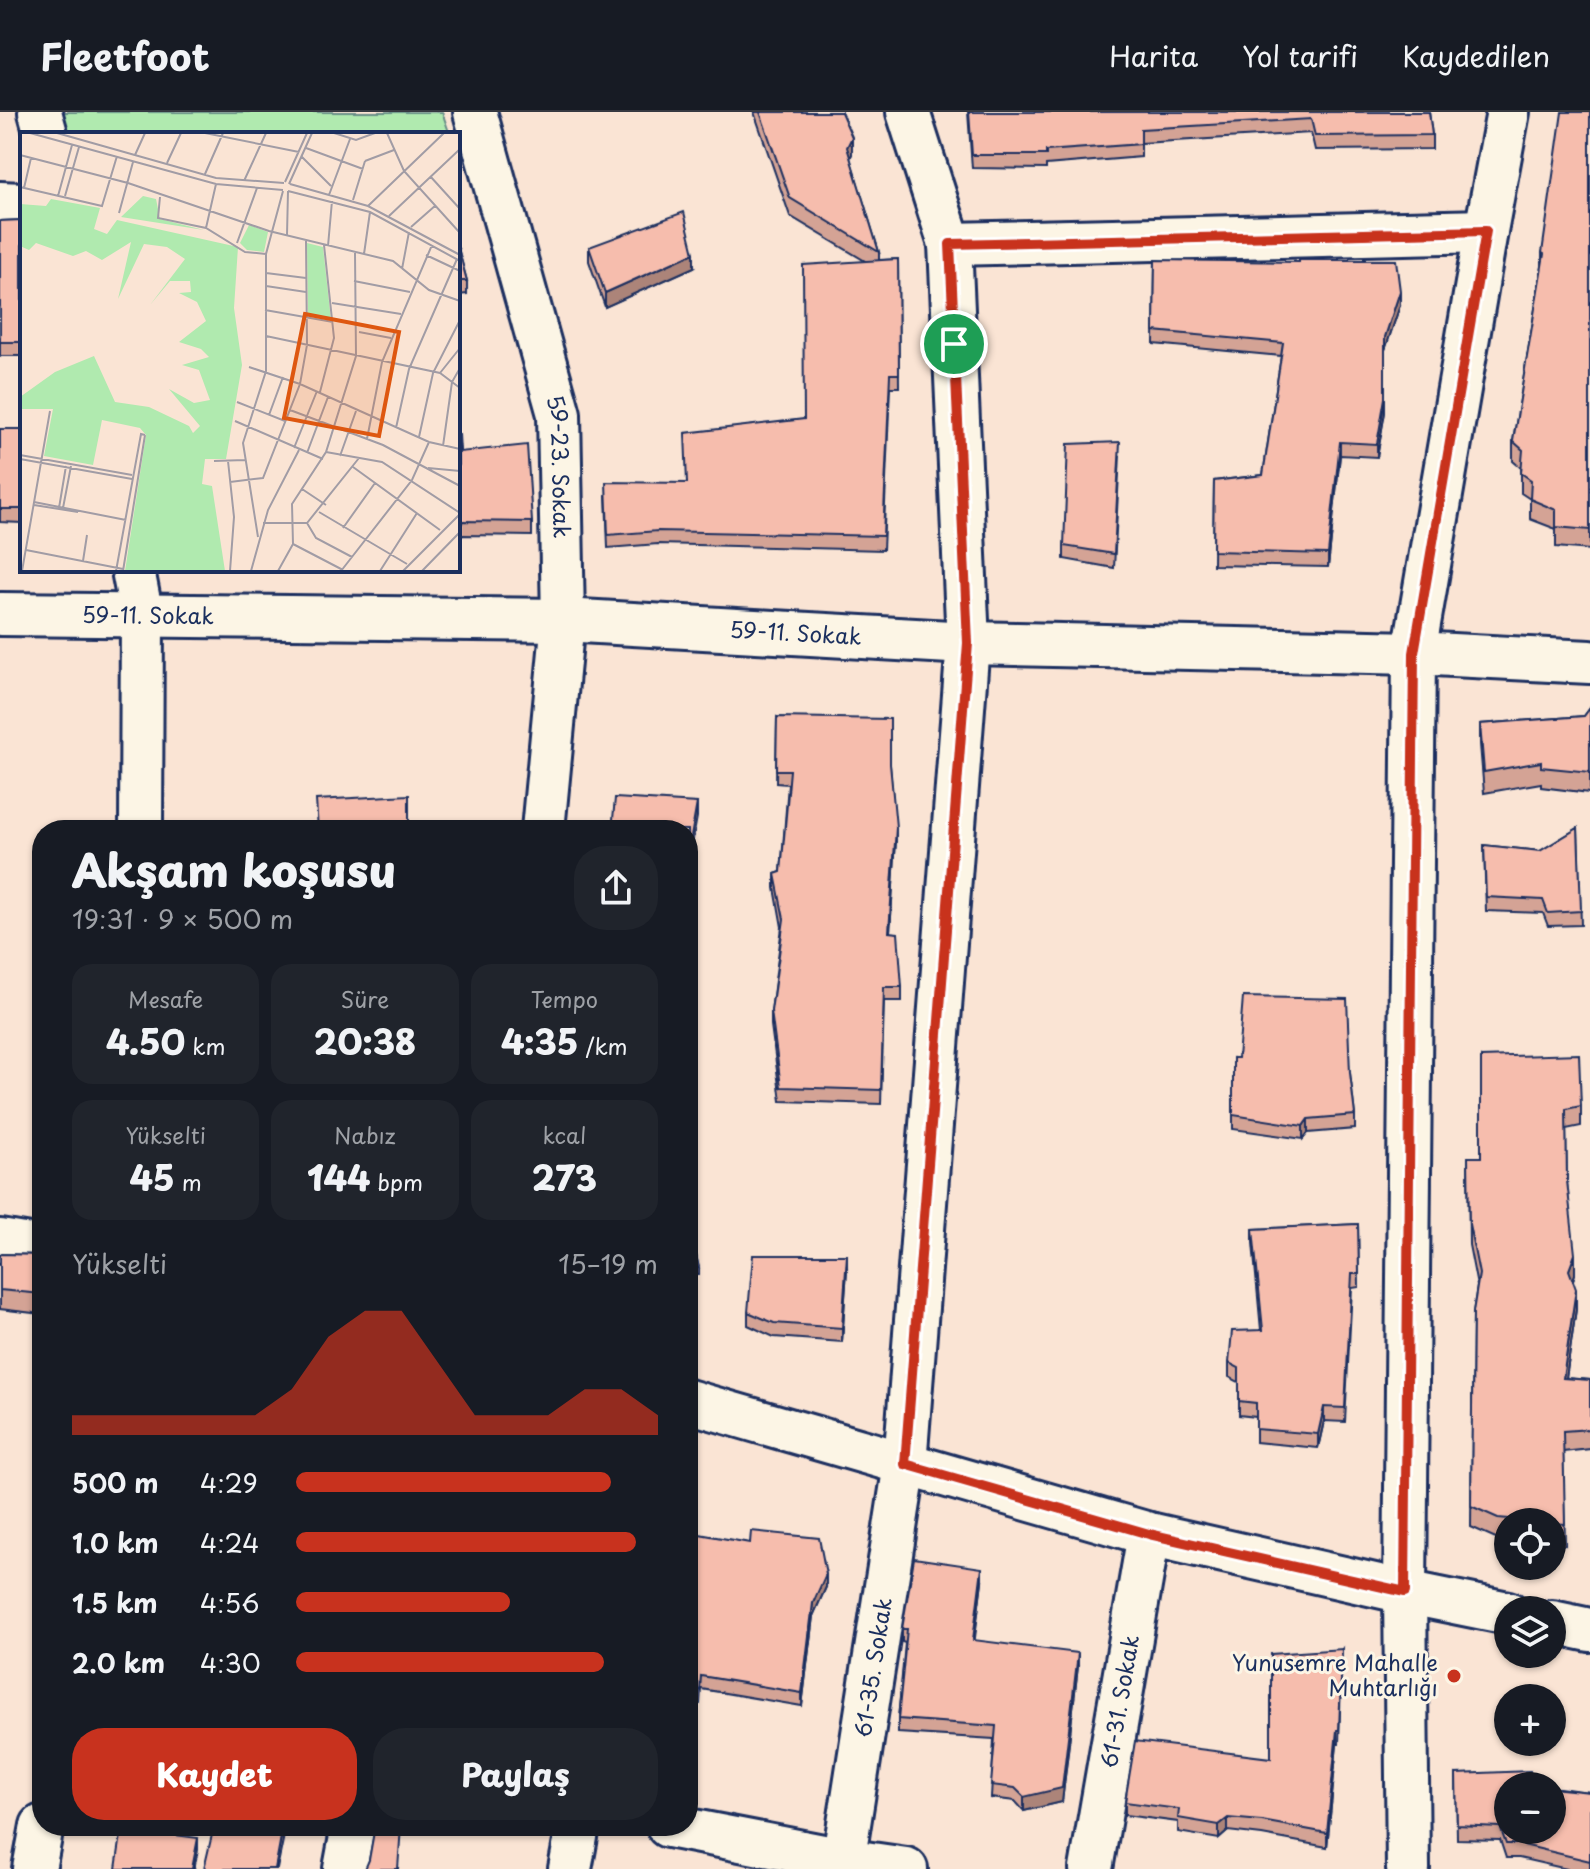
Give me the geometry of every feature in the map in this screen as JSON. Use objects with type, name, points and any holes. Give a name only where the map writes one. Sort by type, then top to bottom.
[{"type":"street","points":[[40,112],[45,132]]},
{"type":"street","name":"59-23. Sokak","points":[[475,112],[474,167],[559,414],[563,620],[544,820]]},
{"type":"street","name":"61-35. Sokak","points":[[843,1864],[905,1464],[968,643],[950,244],[908,112]]},
{"type":"street","points":[[1408,1869],[1405,1592],[1414,653],[1508,112]]},
{"type":"street","points":[[0,203],[20,204]]},
{"type":"street","points":[[950,244],[1486,231]]},
{"type":"street","points":[[133,572],[142,617],[141,820]]},
{"type":"street","name":"59-11. Sokak","points":[[0,614],[563,620],[968,643],[1414,653],[1590,662]]},
{"type":"street","points":[[0,1241],[32,1246]]},
{"type":"street","points":[[698,1404],[1149,1534],[1494,1610]]},
{"type":"street","name":"61-31. Sokak","points":[[1091,1869],[1149,1534]]},
{"type":"street","points":[[1566,1625],[1590,1630]]},
{"type":"street","points":[[698,1833],[843,1864],[906,1869]]},
{"type":"street","points":[[34,1869],[40,1836]]},
{"type":"street","points":[[345,1869],[351,1836]]},
{"type":"street","points":[[570,1869],[576,1836]]},
{"type":"green space","points":[[60,112],[442,112],[449,132],[64,132]]},
{"type":"building","points":[[760,112],[841,112],[852,137],[847,147],[879,252],[790,198]]},
{"type":"building","points":[[969,112],[1429,112],[1432,135],[1315,136],[1311,119],[1141,129],[1141,144],[1046,151],[1046,155],[972,155]]},
{"type":"building","points":[[1562,112],[1590,112],[1590,530],[1556,527],[1556,510],[1530,499],[1531,480],[1521,473],[1523,450],[1513,441],[1544,254]]},
{"type":"building","points":[[684,212],[694,253],[605,293],[589,247]]},
{"type":"building","points":[[20,220],[20,342],[0,342],[0,221]]},
{"type":"building","points":[[460,255],[467,281],[460,281]]},
{"type":"building","points":[[898,259],[899,374],[890,374],[883,536],[658,531],[608,535],[606,482],[687,483],[685,433],[804,419],[803,265]]},
{"type":"building","points":[[1155,260],[1396,260],[1400,291],[1385,337],[1385,398],[1377,444],[1340,442],[1328,554],[1213,551],[1214,481],[1263,475],[1283,343],[1154,331]]},
{"type":"building","points":[[0,429],[20,429],[20,509],[0,509]]},
{"type":"building","points":[[1120,442],[1114,554],[1064,546],[1068,444]]},
{"type":"building","points":[[527,445],[532,522],[462,523],[460,452]]},
{"type":"building","points":[[1590,708],[1590,772],[1541,767],[1541,762],[1484,772],[1480,724],[1584,716]]},
{"type":"building","points":[[777,717],[890,719],[890,764],[896,827],[889,932],[898,933],[902,987],[884,987],[881,1090],[781,1087],[771,1011],[784,919],[775,874],[781,872],[790,770],[776,770]]},
{"type":"building","points":[[409,795],[409,820],[317,820],[316,800]]},
{"type":"building","points":[[615,798],[697,803],[694,820],[613,820]]},
{"type":"building","points":[[1578,828],[1581,911],[1548,913],[1543,900],[1486,897],[1484,845],[1540,851]]},
{"type":"building","points":[[1243,997],[1347,999],[1355,1115],[1308,1119],[1303,1126],[1233,1115],[1233,1058],[1238,1058]]},
{"type":"building","points":[[1579,1054],[1581,1106],[1566,1109],[1567,1181],[1575,1254],[1569,1270],[1576,1289],[1563,1378],[1590,1380],[1590,1429],[1563,1431],[1565,1508],[1494,1508],[1494,1516],[1471,1506],[1473,1312],[1479,1274],[1469,1224],[1468,1157],[1481,1157],[1481,1057]]},
{"type":"building","points":[[1358,1224],[1359,1274],[1352,1274],[1345,1408],[1324,1407],[1318,1434],[1256,1429],[1256,1403],[1239,1401],[1239,1368],[1229,1363],[1232,1331],[1263,1330],[1253,1229]]},
{"type":"building","points":[[0,1254],[32,1255],[32,1293],[0,1290]]},
{"type":"building","points":[[753,1255],[847,1255],[842,1328],[774,1323],[748,1312]]},
{"type":"building","points":[[751,1531],[819,1538],[826,1574],[813,1603],[802,1693],[701,1676],[698,1690],[698,1534],[750,1543]]},
{"type":"building","points":[[914,1558],[982,1568],[973,1640],[1078,1653],[1062,1788],[1024,1797],[1015,1788],[991,1785],[996,1726],[898,1719],[907,1629],[902,1629]]},
{"type":"building","points":[[1342,1649],[1339,1730],[1327,1833],[1228,1818],[1219,1825],[1178,1818],[1179,1809],[1125,1802],[1135,1741],[1271,1758],[1271,1654]]},
{"type":"building","points":[[1494,1772],[1494,1827],[1457,1825],[1456,1774]]},
{"type":"building","points":[[1566,1789],[1590,1792],[1590,1861],[1519,1844],[1566,1844]]},
{"type":"building","points":[[121,1836],[198,1838],[192,1869],[116,1869]]},
{"type":"building","points":[[212,1836],[281,1836],[275,1869],[204,1869]]},
{"type":"building","points":[[373,1836],[400,1836],[398,1869],[365,1869]]},
{"type":"place","name":"Yunusemre Mahalle Muhtarlığı","points":[[1454,1676]]},
{"type":"route","points":[[1486,231],[1414,653],[1405,1592],[1149,1534],[905,1464],[968,643],[954,344],[950,244],[1486,231]]}]
